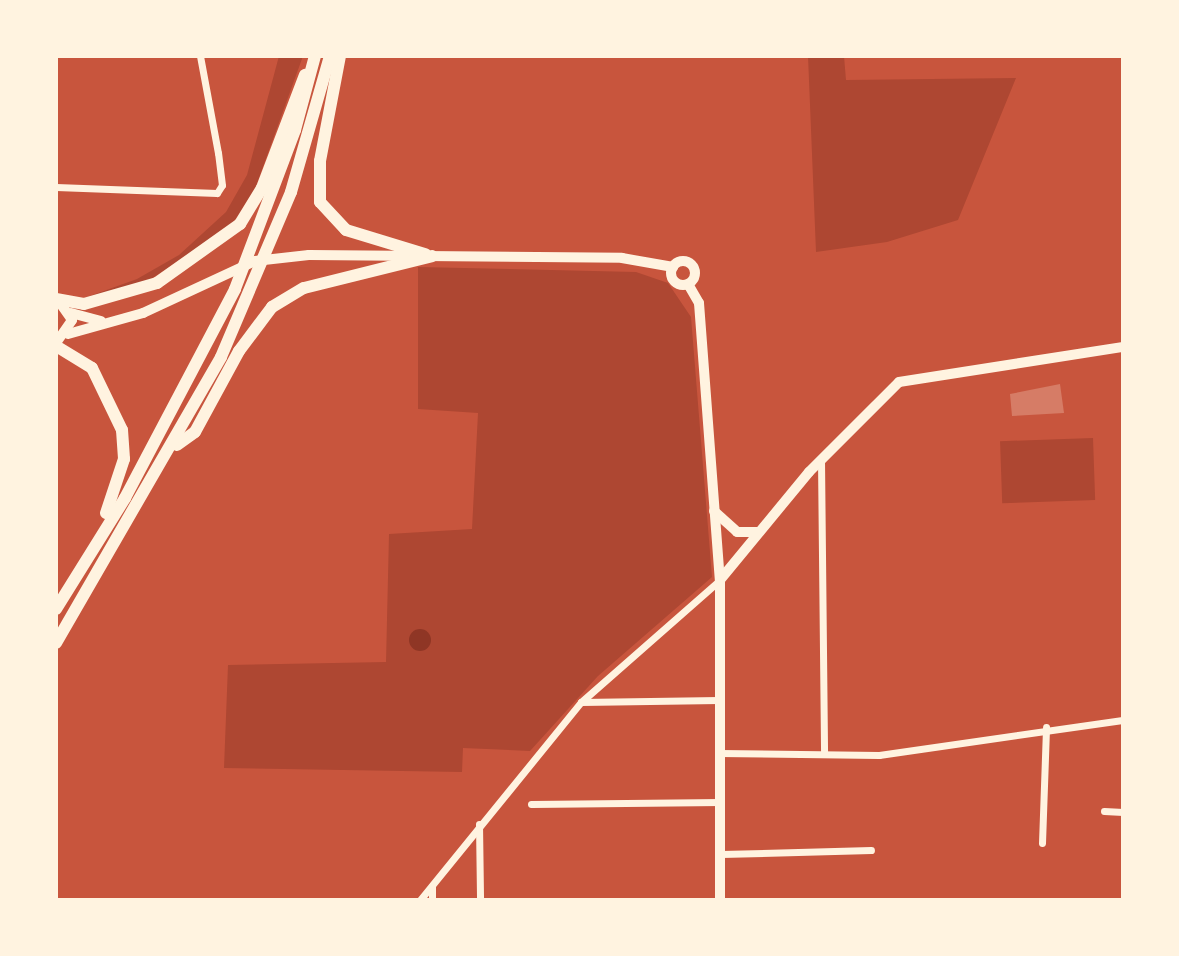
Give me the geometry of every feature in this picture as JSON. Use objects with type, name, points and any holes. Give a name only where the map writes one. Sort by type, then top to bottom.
[{"type":"highway","points":[[56,609],[125,498],[235,289],[257,237],[315,56]]},
{"type":"highway","points":[[56,299],[84,304],[157,283],[240,224],[262,188],[287,107],[315,56]]},
{"type":"highway","points":[[56,643],[171,449],[252,288],[275,231],[330,56]]},
{"type":"highway","points":[[340,56],[320,161],[320,202],[346,230],[432,256]]},
{"type":"highway","points":[[171,449],[195,432],[272,307],[304,288],[432,256]]},
{"type":"highway","points":[[56,344],[92,368],[109,394],[124,459],[116,495],[56,597]]},
{"type":"street","points":[[56,187],[217,193],[219,164],[200,56]]},
{"type":"street","points":[[56,344],[68,334],[101,321],[143,313],[255,261],[432,256],[622,258],[673,267],[683,261],[693,267],[688,284],[699,303],[720,580],[720,900]]},
{"type":"street","points":[[673,267],[674,281],[688,284]]},
{"type":"street","points":[[56,299],[71,313],[101,321]]},
{"type":"street","points":[[68,334],[71,313]]},
{"type":"street","points":[[421,900],[479,824],[581,702],[720,580],[821,460],[899,382],[1123,347]]},
{"type":"street","points":[[821,460],[824,754]]},
{"type":"street","points":[[714,511],[737,532],[758,532]]},
{"type":"street","points":[[581,702],[719,699]]},
{"type":"street","points":[[719,753],[878,755],[1046,727],[1123,720]]},
{"type":"street","points":[[1042,843],[1046,727]]},
{"type":"street","points":[[531,804],[721,802]]},
{"type":"street","points":[[1104,811],[1123,812]]},
{"type":"street","points":[[479,824],[480,900]]},
{"type":"street","points":[[721,854],[871,850]]},
{"type":"street","points":[[432,885],[432,900]]},
{"type":"shaded area","points":[[279,56],[303,56],[255,189],[231,226],[145,283],[87,297],[137,279],[179,255],[226,212],[247,175]]},
{"type":"shaded area","points":[[808,56],[844,56],[846,80],[1016,78],[958,220],[887,242],[816,252]]},
{"type":"shaded area","points":[[418,267],[636,272],[668,283],[691,317],[712,577],[598,676],[530,751],[463,748],[462,772],[224,768],[228,665],[386,662],[389,534],[472,529],[478,413],[418,409]]},
{"type":"shaded area","points":[[1093,438],[1095,500],[1002,503],[1000,441]]},
{"type":"shaded area","points":[[420,629],[428,632],[431,640],[428,648],[420,651],[412,648],[409,640],[412,632]]},
{"type":"building","points":[[1060,384],[1064,413],[1012,416],[1010,394]]}]
